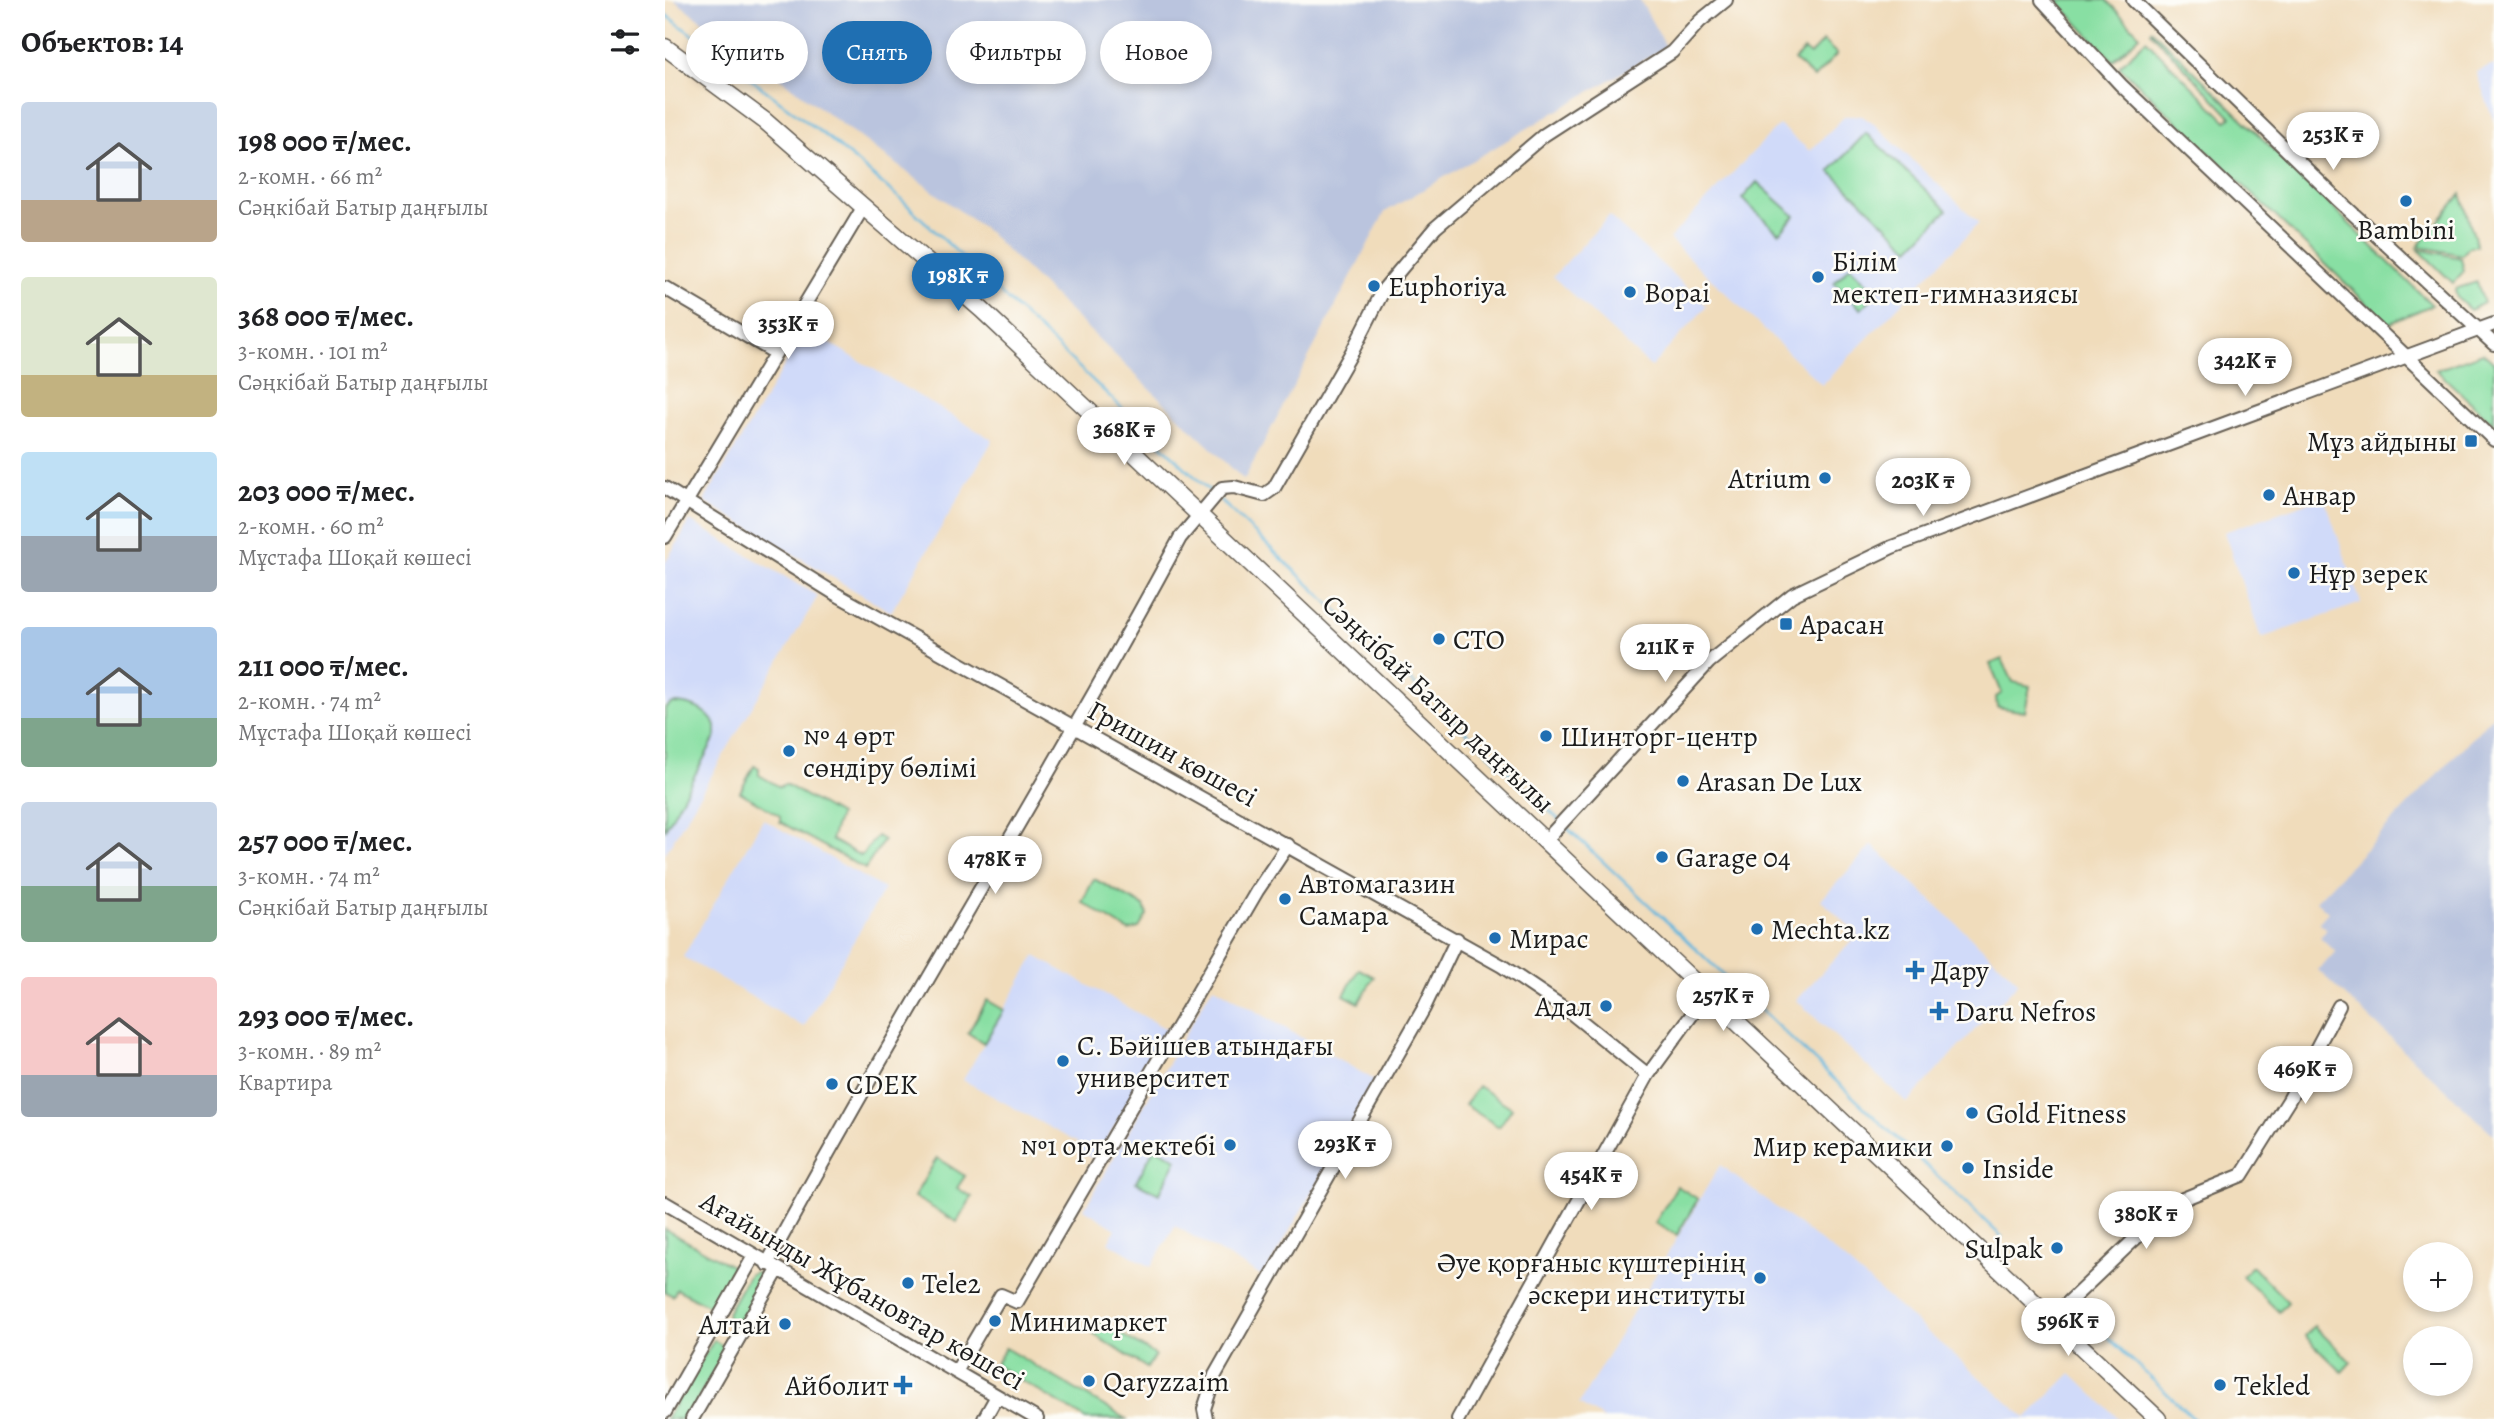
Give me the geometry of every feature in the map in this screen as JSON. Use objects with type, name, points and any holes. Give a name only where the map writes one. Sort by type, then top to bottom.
[{"type":"main road","name":"Сәңкібай Батыр даңғылы","points":[[665,47],[765,121],[1208,502],[1546,840],[2158,1419]]},
{"type":"street","points":[[692,1419],[964,917],[1076,727],[1180,538],[1208,502],[1234,487],[1264,495],[1274,488],[1353,350],[1384,289],[1435,228],[1544,135],[1672,52],[1700,21],[1726,0]]},
{"type":"street","points":[[2042,0],[2121,85],[2494,440]]},
{"type":"street","points":[[2133,0],[2494,344]]},
{"type":"street","points":[[665,537],[864,205]]},
{"type":"street","points":[[665,288],[774,352]]},
{"type":"street","points":[[1546,840],[1709,662],[1792,595],[1892,547],[2494,324]]},
{"type":"street","name":"Гришин көшесі","points":[[665,488],[834,593],[1457,939],[1570,1012],[1648,1075]]},
{"type":"street","points":[[955,1372],[1001,1295],[1017,1302],[1257,891],[1288,845]]},
{"type":"street","points":[[1206,1419],[1204,1409],[1216,1375],[1424,1008],[1457,939]]},
{"type":"street","points":[[1458,1419],[1648,1075],[1707,994]]},
{"type":"street","points":[[2053,1317],[2159,1216],[2183,1199],[2242,1175],[2290,1100],[2339,1006]]},
{"type":"street","name":"Ағайынды Жұбановтар көшесі","points":[[665,1203],[1037,1419]]},
{"type":"street","points":[[665,1412],[754,1256]]},
{"type":"street","points":[[984,1419],[997,1396]]},
{"type":"shaded area","points":[[674,0],[1640,0],[1666,47],[1385,212],[1244,480],[987,231],[788,84],[808,84],[808,21],[702,21]]},
{"type":"shaded area","points":[[2494,65],[2494,122],[2476,72]]},
{"type":"shaded area","name":"Білім мектеп-гимназиясы","points":[[1845,116],[1862,116],[1875,125],[1979,223],[1822,385],[1669,239],[1779,125],[1810,151]]},
{"type":"shaded area","name":"Bopai","points":[[1609,216],[1707,306],[1651,367],[1553,277]]},
{"type":"shaded area","points":[[806,329],[993,440],[891,612],[704,501]]},
{"type":"shaded area","name":"Нұр зерек","points":[[2324,497],[2361,603],[2261,638],[2224,532]]},
{"type":"shaded area","points":[[690,521],[818,596],[665,854],[665,563]]},
{"type":"shaded area","points":[[2494,715],[2494,1135],[2318,970],[2336,952],[2320,937],[2327,929],[2319,922],[2328,912],[2316,901]]},
{"type":"shaded area","points":[[763,819],[884,889],[804,1027],[683,957]]},
{"type":"shaded area","name":"Дару","points":[[1872,845],[2019,982],[1907,1103],[1796,1000],[1858,934],[1821,900]]},
{"type":"shaded area","name":"С. Бәйішев атындағы университет","points":[[1035,956],[1170,1031],[1095,1160],[1074,1148],[1078,1143],[963,1080]]},
{"type":"shaded area","name":"№1 орта мектебі","points":[[1213,986],[1376,1081],[1263,1277],[1175,1226],[1151,1267],[1108,1242],[1116,1229],[1084,1209]]},
{"type":"shaded area","name":"Әуе қорғаныс күштерінің әскери институты","points":[[1720,1165],[1841,1257],[2026,1418],[2071,1373],[2119,1419],[1604,1419],[1579,1404]]},
{"type":"green space","points":[[2056,0],[2106,0],[2140,35],[2113,61]]},
{"type":"green space","points":[[2152,30],[2432,305],[2388,324],[2119,66],[2146,40],[2226,121],[2231,117]]},
{"type":"green space","points":[[1823,41],[1837,54],[1814,78],[1794,60],[1804,50],[1810,55]]},
{"type":"green space","points":[[1866,133],[1947,210],[1910,248],[1830,171]]},
{"type":"green space","points":[[1757,182],[1795,216],[1779,233],[1742,199]]},
{"type":"green space","points":[[2461,194],[2477,246],[2470,246],[2462,255],[2418,246]]},
{"type":"green space","points":[[2418,249],[2461,258],[2464,271],[2453,283]]},
{"type":"green space","points":[[1850,267],[1877,293],[1861,309],[1834,283]]},
{"type":"green space","points":[[2477,282],[2484,303],[2470,310],[2457,298],[2455,289]]},
{"type":"green space","points":[[2483,353],[2494,363],[2494,424],[2436,370]]},
{"type":"green space","points":[[2002,659],[2013,682],[2030,686],[2025,712],[1997,707],[1996,697],[2002,693],[1990,664]]},
{"type":"green space","points":[[672,703],[686,704],[703,712],[716,726],[716,736],[665,830],[665,708]]},
{"type":"green space","points":[[754,766],[759,768],[759,775],[780,787],[785,784],[839,815],[831,840],[861,856],[877,836],[884,840],[865,869],[780,822],[780,816],[740,792]]},
{"type":"green space","points":[[1094,879],[1144,906],[1147,915],[1139,928],[1129,931],[1082,902]]},
{"type":"green space","points":[[1359,969],[1374,977],[1359,1003],[1344,995]]},
{"type":"green space","points":[[987,1000],[1004,1010],[984,1043],[968,1033]]},
{"type":"green space","points":[[1478,1086],[1512,1108],[1499,1127],[1465,1105]]},
{"type":"green space","points":[[1155,1147],[1177,1159],[1159,1194],[1136,1182]]},
{"type":"green space","points":[[937,1158],[965,1176],[957,1188],[972,1197],[957,1222],[914,1197]]},
{"type":"green space","points":[[1677,1186],[1698,1199],[1677,1235],[1655,1223]]},
{"type":"green space","points":[[665,1229],[738,1270],[716,1310],[677,1289],[673,1296],[665,1292]]},
{"type":"green space","points":[[2252,1266],[2288,1302],[2279,1312],[2242,1276]]},
{"type":"green space","points":[[749,1274],[761,1274],[764,1284],[742,1322],[729,1320],[727,1313]]},
{"type":"green space","points":[[1101,1322],[1155,1355],[1147,1368],[1093,1334]]},
{"type":"green space","points":[[2314,1326],[2351,1362],[2342,1372],[2305,1336]]},
{"type":"green space","points":[[714,1340],[726,1348],[687,1419],[666,1419]]},
{"type":"green space","points":[[1005,1348],[1126,1419],[1086,1419],[995,1365]]},
{"type":"waterway","points":[[665,14],[831,140],[904,202],[1212,493]]},
{"type":"waterway","points":[[1220,500],[1416,686]]},
{"type":"waterway","points":[[1445,712],[1559,820]]},
{"type":"waterway","points":[[1564,825],[2002,1237]]},
{"type":"waterway","points":[[2077,1308],[2194,1419]]},
{"type":"place","name":"Bambini","points":[[2406,201]]},
{"type":"place","name":"Білім мектеп-гимназиясы","points":[[1818,277]]},
{"type":"place","name":"Euphoriya","points":[[1374,286]]},
{"type":"place","name":"Bopai","points":[[1630,292]]},
{"type":"place","name":"Мұз айдыны","points":[[2471,441]]},
{"type":"place","name":"Atrium","points":[[1825,478]]},
{"type":"place","name":"Анвар","points":[[2269,495]]},
{"type":"place","name":"Нұр зерек","points":[[2294,573]]},
{"type":"place","name":"Арасан","points":[[1786,624]]},
{"type":"place","name":"СТО","points":[[1439,639]]},
{"type":"place","name":"Шинторг-центр","points":[[1546,736]]},
{"type":"place","name":"№ 4 өрт сөндіру бөлімі","points":[[789,751]]},
{"type":"place","name":"Arasan De Lux","points":[[1683,781]]},
{"type":"place","name":"Garage 04","points":[[1662,857]]},
{"type":"place","name":"Автомагазин Самара","points":[[1285,899]]},
{"type":"place","name":"Mechta.kz","points":[[1757,929]]},
{"type":"place","name":"Мирас","points":[[1495,938]]},
{"type":"place","name":"Дару","points":[[1915,970]]},
{"type":"place","name":"Адал","points":[[1606,1006]]},
{"type":"place","name":"Daru Nefros","points":[[1939,1011]]},
{"type":"place","name":"С. Бәйішев атындағы университет","points":[[1063,1061]]},
{"type":"place","name":"CDEK","points":[[832,1084]]},
{"type":"place","name":"Gold Fitness","points":[[1972,1113]]},
{"type":"place","name":"№1 орта мектебі","points":[[1230,1145]]},
{"type":"place","name":"Мир керамики","points":[[1947,1146]]},
{"type":"place","name":"Inside","points":[[1968,1168]]},
{"type":"place","name":"Sulpak","points":[[2057,1248]]},
{"type":"place","name":"Әуе қорғаныс күштерінің әскери институты","points":[[1760,1278]]},
{"type":"place","name":"Tele2","points":[[908,1283]]},
{"type":"place","name":"Минимаркет","points":[[995,1321]]},
{"type":"place","name":"Алтай","points":[[785,1324]]},
{"type":"place","name":"Qaryzzaim","points":[[1089,1381]]},
{"type":"place","name":"Айболит","points":[[903,1385]]},
{"type":"place","name":"Тekled","points":[[2220,1385]]}]
